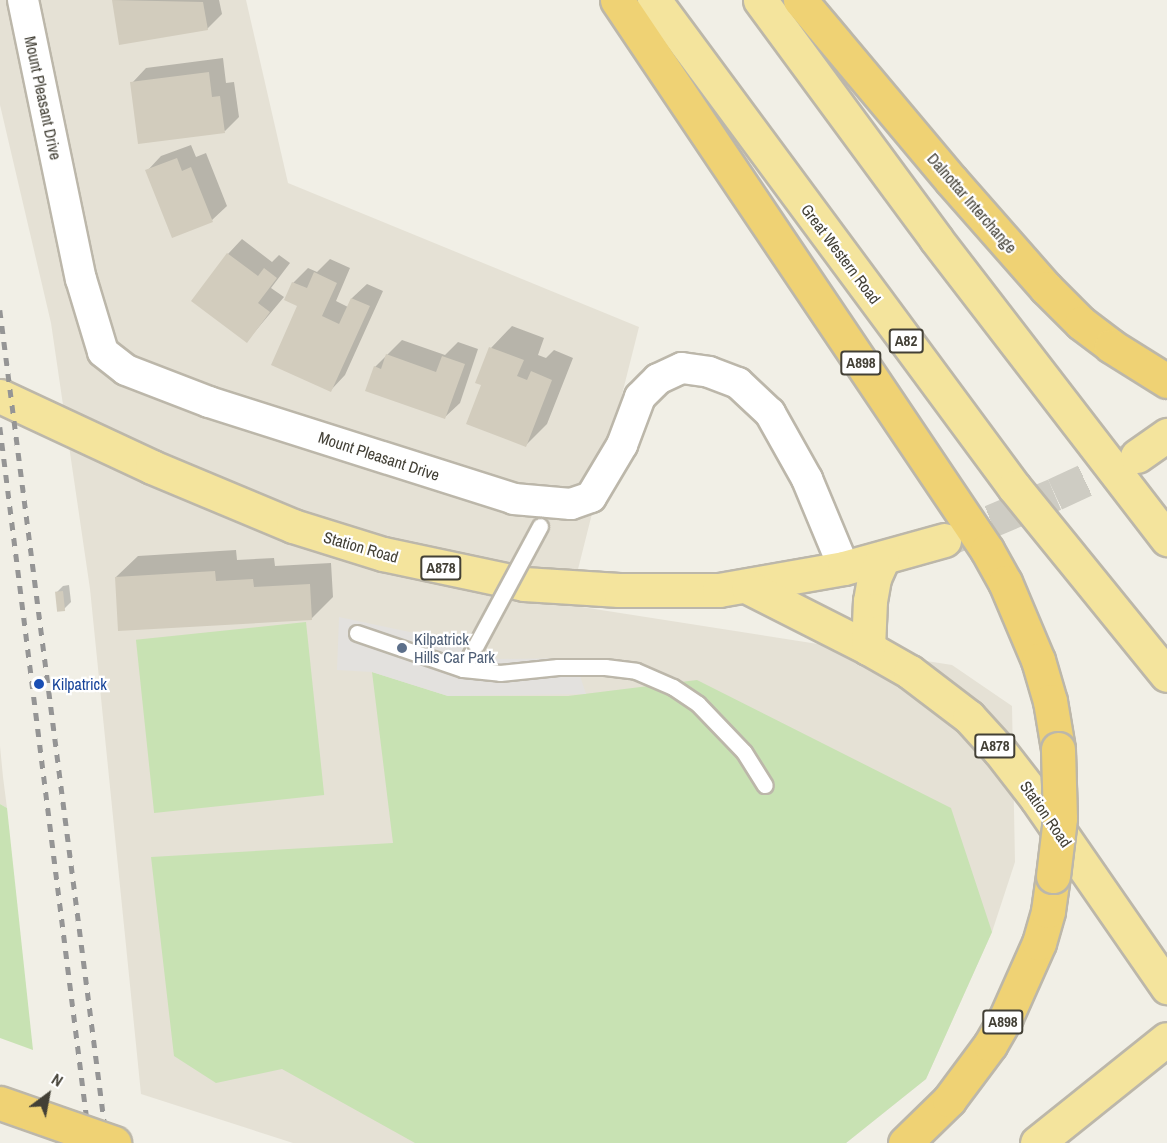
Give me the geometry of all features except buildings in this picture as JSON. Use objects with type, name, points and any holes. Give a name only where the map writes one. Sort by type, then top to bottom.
[{"type":"highway","name":"A898","points":[[617,0],[987,550],[1005,582],[1038,660],[1050,700],[1058,749],[1060,818],[1048,911],[1039,943],[1006,1017],[990,1046],[949,1100],[905,1143]]},
{"type":"highway","name":"Dalnottar Interchange","points":[[800,0],[951,180],[1046,288],[1081,322],[1111,346],[1167,381]]},
{"type":"highway","points":[[0,1103],[114,1143]]},
{"type":"main road","name":"Great Western Road","points":[[654,0],[1014,487],[1167,675]]},
{"type":"main road","points":[[760,0],[936,239],[1167,539]]},
{"type":"main road","name":"Station Road","points":[[0,396],[61,426],[225,499],[293,526],[383,554],[524,584],[671,592],[748,587],[882,560],[944,540]]},
{"type":"main road","points":[[1137,456],[1167,435]]},
{"type":"main road","points":[[868,648],[870,601],[874,578],[882,560]]},
{"type":"main road","name":"Station Road","points":[[748,587],[910,672],[969,717],[999,750],[1037,799],[1167,987]]},
{"type":"main road","points":[[1037,1143],[1167,1039]]},
{"type":"street","name":"Mount Pleasant Drive","points":[[23,0],[81,279],[103,352],[126,370],[209,402],[514,499],[544,514],[591,497],[622,445],[640,397],[658,379],[682,369],[709,372],[738,383],[770,413],[807,479],[844,568]]},
{"type":"lane","points":[[463,669],[544,514]]},
{"type":"lane","points":[[357,633],[463,669],[500,674],[558,667],[605,667],[636,671],[673,687],[698,704],[744,752],[765,785]]},
{"type":"shaded area","points":[[0,0],[246,0],[288,183],[639,327],[569,605],[952,665],[1012,706],[1015,862],[992,932],[926,1079],[846,1143],[293,1143],[141,1094],[90,589],[51,323],[0,105]]},
{"type":"shaded area","name":"Kilpatrick Hills Car Park","points":[[339,617],[438,638],[499,659],[574,658],[586,694],[448,696],[372,672],[337,670]]},
{"type":"shaded area","points":[[0,746],[3,777],[7,808],[0,804]]},
{"type":"green space","points":[[306,622],[324,795],[154,813],[136,640]]},
{"type":"green space","points":[[372,672],[448,696],[568,696],[697,680],[951,808],[992,932],[926,1079],[846,1143],[415,1143],[282,1069],[216,1083],[174,1056],[151,857],[393,843]]},
{"type":"green space","points":[[0,804],[7,808],[33,1050],[0,1038]]},
{"type":"tunnel","points":[[946,540],[1137,456]]},
{"type":"railway","points":[[0,310],[107,1143]]},
{"type":"railway","points":[[0,427],[90,1143]]},
{"type":"place","name":"Kilpatrick Hills Car Park","points":[[402,648]]},
{"type":"place","name":"Kilpatrick","points":[[39,684]]}]
